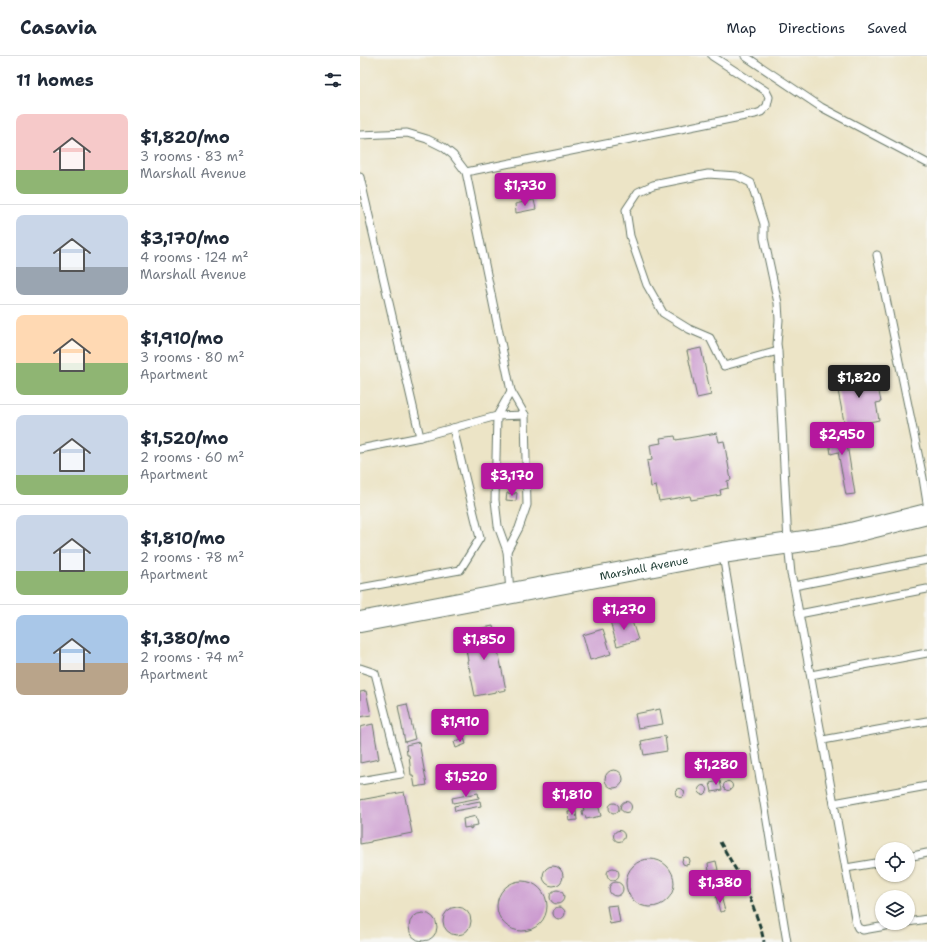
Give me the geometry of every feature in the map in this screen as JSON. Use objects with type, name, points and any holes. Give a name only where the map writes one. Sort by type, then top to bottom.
[{"type":"street","name":"Marshall Avenue","points":[[360,622],[722,553],[839,536],[927,514]]},
{"type":"lane","points":[[466,172],[761,112],[767,106],[769,97],[766,91],[712,56]]},
{"type":"lane","points":[[745,56],[821,107],[927,163]]},
{"type":"lane","points":[[360,135],[407,133],[426,139],[443,147],[453,155],[466,172],[511,391],[525,415],[527,504],[519,528],[507,551]]},
{"type":"lane","points":[[778,351],[724,366],[710,338],[689,329],[663,313],[647,285],[630,236],[626,210],[638,192],[653,185],[708,174],[737,176],[751,183],[764,224],[764,238],[778,303],[779,320],[777,344],[778,351],[788,543],[791,574],[856,924],[858,928],[862,930],[875,929]]},
{"type":"lane","points":[[360,177],[420,437]]},
{"type":"lane","points":[[877,255],[927,504]]},
{"type":"lane","points":[[510,594],[507,551],[498,526],[495,500],[496,416],[511,391]]},
{"type":"lane","points":[[360,449],[420,437],[496,416],[525,415]]},
{"type":"lane","points":[[360,588],[460,570],[480,538],[454,428]]},
{"type":"lane","points":[[722,553],[787,942]]},
{"type":"lane","points":[[794,586],[927,560]]},
{"type":"lane","points":[[799,614],[927,589]]},
{"type":"lane","points":[[810,675],[927,653]]},
{"type":"lane","points":[[360,668],[375,673],[401,774],[360,781]]},
{"type":"lane","points":[[822,740],[927,721]]},
{"type":"lane","points":[[834,803],[927,786]]},
{"type":"lane","points":[[915,856],[927,853]]},
{"type":"lane","points":[[846,868],[875,863]]},
{"type":"lane","points":[[915,921],[927,919]]},
{"type":"building","points":[[534,200],[536,209],[516,213],[515,204]]},
{"type":"building","points":[[701,348],[711,395],[697,398],[687,351]]},
{"type":"building","points":[[875,372],[881,402],[876,403],[879,420],[845,427],[836,380]]},
{"type":"building","points":[[844,426],[855,494],[846,495],[838,452],[831,454],[827,429]]},
{"type":"building","points":[[717,433],[719,442],[724,441],[731,480],[727,481],[728,488],[720,490],[721,495],[691,500],[690,496],[659,501],[656,486],[651,487],[647,461],[652,460],[650,445],[661,443],[660,438],[675,436],[676,440]]},
{"type":"building","points":[[515,492],[517,493],[516,501],[506,500],[507,493],[515,494]]},
{"type":"building","points":[[630,615],[638,640],[617,646],[610,621]]},
{"type":"building","points":[[493,626],[506,690],[475,696],[469,667],[468,668],[463,632]]},
{"type":"building","points":[[603,629],[611,654],[590,660],[583,635]]},
{"type":"building","points":[[366,691],[371,715],[360,717],[360,692]]},
{"type":"building","points":[[407,704],[415,739],[405,742],[398,706]]},
{"type":"building","points":[[660,709],[663,724],[638,728],[635,714]]},
{"type":"building","points":[[373,724],[379,759],[360,763],[360,727]]},
{"type":"building","points":[[665,736],[667,751],[644,755],[641,741]]},
{"type":"building","points":[[464,738],[466,744],[456,748],[454,742]]},
{"type":"building","points":[[419,742],[427,785],[415,787],[413,775],[411,775],[409,755],[407,755],[406,745]]},
{"type":"building","points":[[614,770],[620,773],[623,779],[620,785],[614,788],[608,785],[605,779],[608,773]]},
{"type":"building","points":[[720,781],[722,790],[712,792],[710,783]]},
{"type":"building","points":[[726,782],[730,782],[732,786],[730,790],[726,790],[724,788],[724,784]]},
{"type":"building","points":[[701,786],[705,786],[707,790],[705,794],[701,794],[699,792],[699,788]]},
{"type":"building","points":[[680,788],[685,793],[680,798],[675,793]]},
{"type":"building","points":[[578,791],[580,804],[563,807],[561,794]]},
{"type":"building","points":[[404,792],[412,833],[360,844],[360,800]]},
{"type":"building","points":[[478,793],[479,798],[453,803],[452,798]]},
{"type":"building","points":[[480,801],[481,806],[455,811],[454,806]]},
{"type":"building","points":[[624,802],[628,802],[630,803],[630,811],[624,812],[621,809],[621,805]]},
{"type":"building","points":[[614,803],[619,808],[614,813],[609,808]]},
{"type":"building","points":[[598,804],[601,816],[586,819],[585,815],[583,816],[583,807]]},
{"type":"building","points":[[576,811],[577,820],[569,821],[568,812]]},
{"type":"building","points":[[476,816],[478,825],[472,826],[470,829],[470,827],[464,828],[463,819]]},
{"type":"building","points":[[617,831],[621,831],[623,832],[623,840],[617,841],[614,838],[614,834]]},
{"type":"building","points":[[684,857],[688,857],[690,861],[688,865],[684,865],[682,863],[682,859]]},
{"type":"building","points":[[650,859],[659,861],[667,866],[672,874],[674,883],[672,892],[667,900],[659,905],[650,907],[641,905],[633,900],[628,892],[626,883],[628,874],[633,866],[641,861]]},
{"type":"building","points":[[716,861],[718,870],[709,872],[708,863]]},
{"type":"building","points":[[553,866],[560,869],[563,876],[560,883],[553,886],[546,883],[543,876],[546,869]]},
{"type":"building","points":[[611,868],[615,868],[619,874],[615,880],[611,880],[607,876],[607,872]]},
{"type":"building","points":[[517,881],[527,881],[540,888],[547,901],[547,911],[540,924],[527,931],[517,931],[508,927],[501,920],[497,911],[497,901],[501,892],[508,885]]},
{"type":"building","points":[[613,882],[619,882],[623,886],[623,892],[619,896],[613,896],[609,892],[609,886]]},
{"type":"building","points":[[554,890],[560,890],[564,894],[564,900],[560,904],[554,904],[550,900],[550,894]]},
{"type":"building","points":[[721,896],[725,911],[720,912],[716,897]]},
{"type":"building","points":[[617,905],[620,922],[610,924],[607,906]]},
{"type":"building","points":[[457,907],[467,911],[471,921],[467,931],[457,935],[447,931],[443,921],[447,911]]},
{"type":"building","points":[[557,907],[561,907],[565,913],[561,919],[557,919],[553,915],[553,911]]},
{"type":"building","points":[[423,913],[433,917],[437,927],[433,937],[423,941],[413,937],[409,927],[413,917]]},
{"type":"railway","points":[[720,842],[747,889],[764,942]]}]
